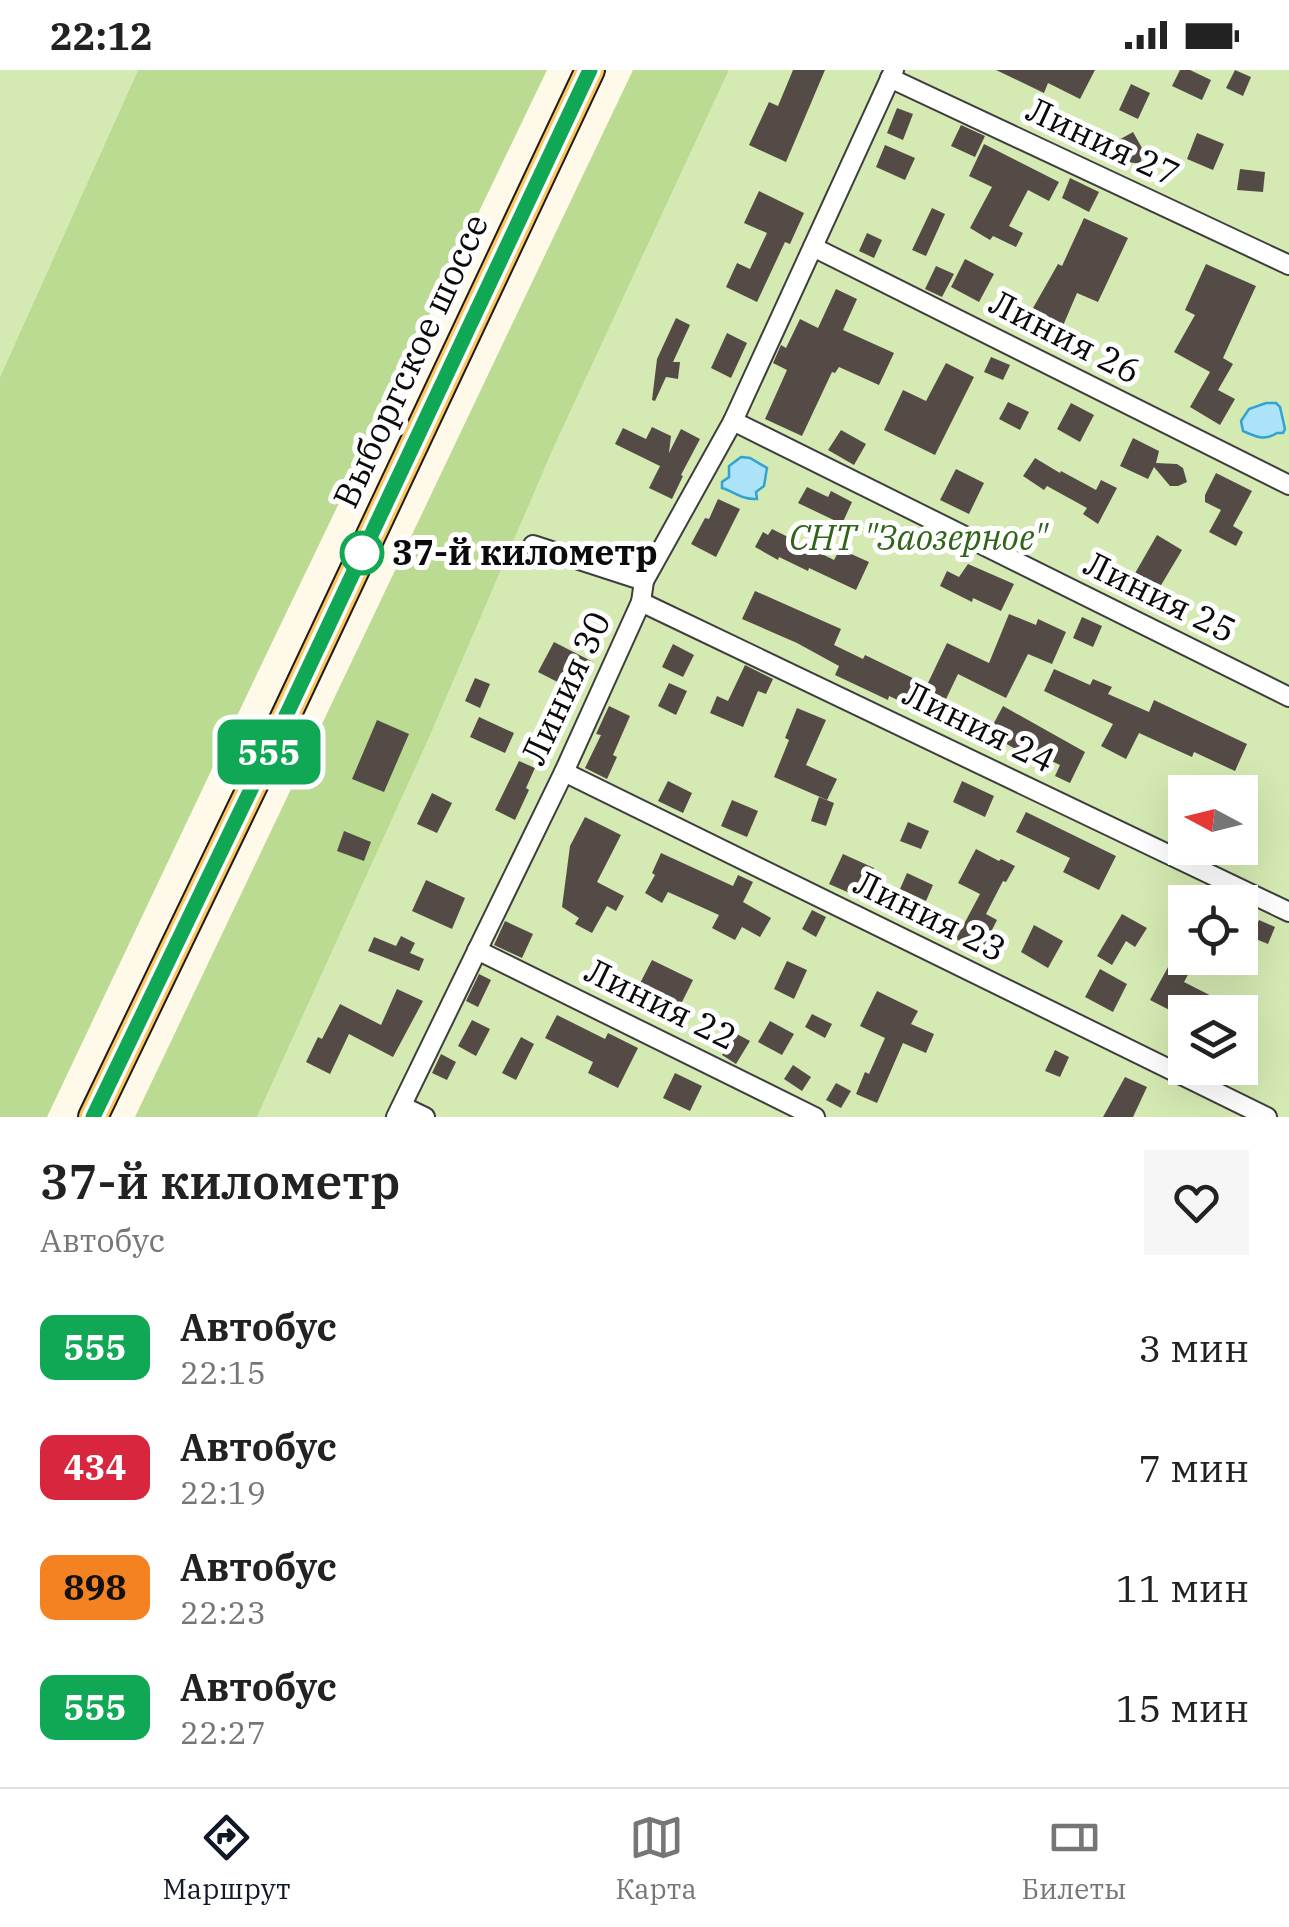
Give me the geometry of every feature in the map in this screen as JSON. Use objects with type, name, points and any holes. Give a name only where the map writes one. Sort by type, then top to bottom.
[{"type":"main road","name":"Выборгское шоссе","points":[[93,1117],[590,70]]},
{"type":"street","name":"Линия 30","points":[[400,1112],[564,772],[641,602],[644,581],[734,421],[892,74]]},
{"type":"street","name":"Линия 27","points":[[892,74],[1289,266]]},
{"type":"street","name":"Линия 26","points":[[813,247],[1289,484]]},
{"type":"street","name":"Линия 25","points":[[734,421],[1289,697]]},
{"type":"street","points":[[533,545],[644,581]]},
{"type":"street","name":"Линия 24","points":[[641,602],[1289,912]]},
{"type":"street","name":"Линия 23","points":[[564,772],[1267,1117]]},
{"type":"street","name":"Линия 22","points":[[478,950],[815,1117]]},
{"type":"street","points":[[400,1112],[424,1117]]},
{"type":"green space","points":[[0,70],[138,70],[0,377]]},
{"type":"green space","points":[[138,70],[547,70],[47,1117],[0,1117],[0,377]]},
{"type":"green space","points":[[633,70],[729,70],[553,449],[428,740],[257,1117],[135,1117]]},
{"type":"green space","name":"СНТ \"Заозерное\"","points":[[729,70],[1289,70],[1289,1117],[257,1117],[428,740],[553,449]]},
{"type":"water","points":[[1266,403],[1280,407],[1283,433],[1264,437],[1243,431],[1241,421],[1249,409]]},
{"type":"water","points":[[741,457],[767,468],[764,486],[756,492],[757,499],[722,488],[722,482],[729,477],[729,466]]},
{"type":"building","points":[[793,70],[825,70],[786,162],[749,145],[769,102],[778,106]]},
{"type":"building","points":[[996,70],[1095,70],[1080,99],[1048,83],[1044,93]]},
{"type":"building","points":[[1180,70],[1190,70],[1211,80],[1202,100],[1172,86]]},
{"type":"building","points":[[1235,70],[1251,77],[1243,96],[1226,88]]},
{"type":"building","points":[[1131,84],[1150,93],[1138,119],[1119,110]]},
{"type":"building","points":[[897,108],[913,114],[903,140],[887,133]]},
{"type":"building","points":[[961,125],[985,136],[975,157],[951,146]]},
{"type":"building","points":[[1133,132],[1142,148],[1141,164],[1121,161],[1114,150],[1117,141]]},
{"type":"building","points":[[1197,133],[1224,144],[1213,170],[1187,159]]},
{"type":"building","points":[[984,144],[1059,182],[1049,201],[1028,190],[1009,226],[1023,233],[1016,247],[993,236],[990,240],[970,228],[992,187],[969,176]]},
{"type":"building","points":[[885,145],[915,158],[905,180],[876,167]]},
{"type":"building","points":[[1240,169],[1265,172],[1263,192],[1237,190]]},
{"type":"building","points":[[1070,178],[1099,192],[1089,212],[1062,198]]},
{"type":"building","points":[[759,191],[804,213],[790,244],[785,242],[757,302],[726,287],[737,263],[750,269],[767,233],[744,223]]},
{"type":"building","points":[[932,208],[945,214],[926,256],[912,250]]},
{"type":"building","points":[[1084,218],[1128,238],[1098,302],[1077,293],[1062,328],[1044,320],[1047,315],[1033,308],[1058,264],[1062,266]]},
{"type":"building","points":[[867,233],[882,240],[874,258],[859,251]]},
{"type":"building","points":[[965,259],[994,274],[979,302],[951,287]]},
{"type":"building","points":[[1206,264],[1256,286],[1223,358],[1233,364],[1218,390],[1235,399],[1220,425],[1190,407],[1210,372],[1174,352],[1195,315],[1185,310]]},
{"type":"building","points":[[936,266],[954,274],[942,297],[925,289]]},
{"type":"building","points":[[836,289],[857,299],[843,330],[894,353],[879,385],[839,367],[832,372],[802,436],[765,419],[787,370],[773,363],[781,345],[786,348],[800,319],[818,328]]},
{"type":"building","points":[[676,318],[690,325],[673,362],[680,362],[678,379],[666,377],[655,401],[652,400],[657,359]]},
{"type":"building","points":[[727,333],[747,343],[731,378],[711,368]]},
{"type":"building","points":[[991,357],[1010,365],[1003,380],[984,372]]},
{"type":"building","points":[[946,363],[974,377],[935,455],[884,430],[903,390],[926,401]]},
{"type":"building","points":[[1008,402],[1029,412],[1020,430],[999,419]]},
{"type":"building","points":[[1071,403],[1094,415],[1080,442],[1057,429]]},
{"type":"building","points":[[652,427],[671,436],[669,453],[681,429],[700,439],[672,499],[649,488],[660,466],[615,444],[623,428],[646,439]]},
{"type":"building","points":[[841,430],[866,444],[854,465],[828,450]]},
{"type":"building","points":[[1133,438],[1159,451],[1156,463],[1183,468],[1187,482],[1170,486],[1154,467],[1148,479],[1120,466]]},
{"type":"building","points":[[1035,458],[1096,490],[1101,480],[1117,488],[1098,524],[1083,514],[1087,508],[1047,486],[1044,490],[1023,476]]},
{"type":"building","points":[[956,469],[984,483],[969,514],[940,500]]},
{"type":"building","points":[[1216,473],[1252,491],[1233,526],[1243,532],[1236,546],[1209,532],[1221,510],[1205,502]]},
{"type":"building","points":[[807,487],[828,497],[831,491],[852,502],[842,524],[798,503]]},
{"type":"building","points":[[718,499],[740,509],[716,557],[691,544]]},
{"type":"building","points":[[772,529],[834,560],[840,549],[869,562],[856,590],[755,547],[763,532],[768,535]]},
{"type":"building","points":[[1157,535],[1182,550],[1154,597],[1130,582]]},
{"type":"building","points":[[968,564],[1014,584],[1001,611],[940,586],[947,571],[959,577]]},
{"type":"building","points":[[755,591],[841,629],[834,645],[863,659],[865,655],[927,685],[947,643],[989,663],[1009,614],[1036,625],[1038,619],[1066,632],[1052,664],[1028,654],[1006,698],[958,674],[937,718],[835,675],[839,666],[742,619]]},
{"type":"building","points":[[1082,617],[1102,626],[1093,647],[1073,638]]},
{"type":"building","points":[[554,642],[593,662],[577,692],[538,672]]},
{"type":"building","points":[[673,644],[694,655],[683,677],[662,667]]},
{"type":"building","points":[[745,665],[773,679],[766,694],[758,691],[743,727],[710,713],[717,696],[728,701]]},
{"type":"building","points":[[1054,669],[1090,685],[1093,679],[1112,687],[1108,694],[1149,712],[1154,700],[1247,744],[1235,771],[1139,733],[1126,759],[1101,746],[1113,724],[1044,691]]},
{"type":"building","points":[[475,678],[490,684],[480,708],[465,701]]},
{"type":"building","points":[[669,683],[687,691],[676,715],[658,706]]},
{"type":"building","points":[[609,706],[630,716],[607,779],[585,768],[601,735],[596,734]]},
{"type":"building","points":[[1003,706],[1085,752],[1070,783],[1055,776],[1060,765],[1028,750],[1025,754],[988,734]]},
{"type":"building","points":[[797,708],[826,720],[806,765],[837,779],[827,800],[774,777]]},
{"type":"building","points":[[479,717],[514,733],[505,753],[470,737]]},
{"type":"building","points":[[377,720],[409,734],[384,792],[352,779]]},
{"type":"building","points":[[519,761],[535,768],[515,820],[495,810]]},
{"type":"building","points":[[668,781],[692,793],[683,813],[658,801]]},
{"type":"building","points":[[962,781],[994,796],[985,817],[953,802]]},
{"type":"building","points":[[432,793],[452,803],[437,833],[417,824]]},
{"type":"building","points":[[819,797],[834,803],[826,826],[811,821]]},
{"type":"building","points":[[732,800],[758,811],[747,837],[721,826]]},
{"type":"building","points":[[1026,812],[1116,856],[1099,890],[1063,872],[1070,858],[1016,832]]},
{"type":"building","points":[[585,817],[621,835],[597,882],[624,896],[616,911],[607,906],[592,933],[575,924],[579,918],[562,907],[570,846]]},
{"type":"building","points":[[908,822],[929,831],[921,849],[900,841]]},
{"type":"building","points":[[344,831],[371,842],[364,861],[337,851]]},
{"type":"building","points":[[976,849],[1015,866],[986,914],[997,920],[981,952],[956,939],[980,894],[958,883]]},
{"type":"building","points":[[661,853],[733,886],[738,875],[753,882],[743,902],[771,918],[760,937],[742,927],[735,940],[712,928],[719,915],[668,892],[662,903],[645,893]]},
{"type":"building","points":[[843,854],[874,868],[861,898],[829,884]]},
{"type":"building","points":[[907,873],[933,885],[926,901],[900,889]]},
{"type":"building","points":[[426,880],[465,898],[452,929],[412,911]]},
{"type":"building","points":[[812,910],[826,917],[816,937],[802,929]]},
{"type":"building","points":[[1122,914],[1147,928],[1135,947],[1126,941],[1112,965],[1097,956]]},
{"type":"building","points":[[505,921],[533,934],[522,958],[494,945]]},
{"type":"building","points":[[1258,922],[1275,927],[1268,944],[1258,940]]},
{"type":"building","points":[[1034,925],[1063,941],[1048,968],[1021,952]]},
{"type":"building","points":[[401,936],[415,943],[410,953],[424,959],[419,971],[368,951],[374,937],[396,946]]},
{"type":"building","points":[[652,960],[693,980],[677,1012],[636,991]]},
{"type":"building","points":[[787,961],[807,970],[794,999],[774,989]]},
{"type":"building","points":[[1168,967],[1168,975],[1188,975],[1184,982],[1210,995],[1168,995],[1168,1009],[1150,1000]]},
{"type":"building","points":[[1100,969],[1127,984],[1113,1012],[1085,997]]},
{"type":"building","points":[[479,974],[491,980],[478,1007],[466,1001]]},
{"type":"building","points":[[397,989],[423,1001],[393,1057],[349,1034],[330,1074],[306,1062],[340,1004],[381,1025]]},
{"type":"building","points":[[877,991],[918,1011],[911,1024],[934,1034],[926,1053],[903,1043],[877,1103],[856,1094],[885,1038],[860,1026]]},
{"type":"building","points":[[812,1014],[832,1024],[825,1038],[805,1027]]},
{"type":"building","points":[[557,1015],[605,1039],[608,1033],[638,1048],[618,1088],[588,1073],[593,1062],[545,1038]]},
{"type":"building","points":[[472,1020],[490,1029],[476,1056],[458,1046]]},
{"type":"building","points":[[770,1021],[794,1034],[782,1055],[758,1042]]},
{"type":"building","points":[[735,1033],[750,1041],[736,1064],[722,1055]]},
{"type":"building","points":[[521,1037],[534,1044],[516,1080],[502,1073]]},
{"type":"building","points":[[1055,1050],[1069,1057],[1060,1077],[1045,1071]]},
{"type":"building","points":[[441,1054],[456,1062],[447,1080],[432,1073]]},
{"type":"building","points":[[793,1065],[811,1077],[802,1091],[784,1079]]},
{"type":"building","points":[[675,1073],[702,1086],[690,1111],[663,1098]]},
{"type":"building","points":[[1125,1077],[1147,1087],[1133,1117],[1103,1117]]},
{"type":"building","points":[[836,1083],[851,1091],[841,1108],[826,1100]]},
{"type":"bus line","name":"555","points":[[93,1117],[590,70]]},
{"type":"place","name":"37-й километр","points":[[362,553]]}]
